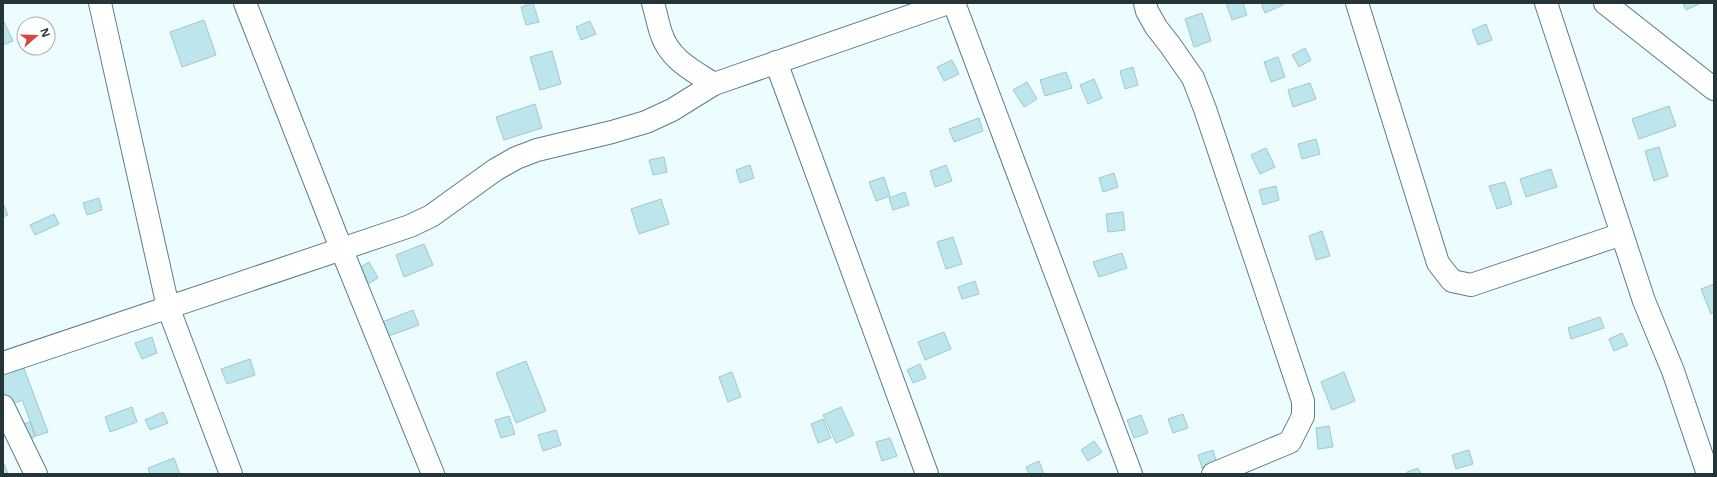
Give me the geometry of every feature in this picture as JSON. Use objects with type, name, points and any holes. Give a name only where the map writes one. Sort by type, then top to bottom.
[{"type":"street","points":[[100,3],[168,307],[231,474]]},
{"type":"street","points":[[245,3],[341,248],[433,474]]},
{"type":"street","points":[[653,3],[661,35],[674,56],[688,68],[714,84]]},
{"type":"street","points":[[3,363],[410,226],[431,216],[495,170],[516,158],[537,150],[612,132],[646,122],[672,110],[714,84],[776,62],[900,11],[948,3]]},
{"type":"street","points":[[954,3],[1131,474]]},
{"type":"street","points":[[1145,3],[1147,11],[1156,27],[1193,78],[1205,108],[1303,401],[1303,416],[1290,442],[1213,474]]},
{"type":"street","points":[[1357,3],[1438,263],[1452,281],[1471,285],[1622,234]]},
{"type":"street","points":[[1546,3],[1644,301],[1673,370],[1708,474]]},
{"type":"street","points":[[1605,3],[1714,89]]},
{"type":"street","points":[[776,62],[927,474]]},
{"type":"street","points":[[3,406],[36,474]]},
{"type":"building","points":[[533,3],[539,22],[526,25],[521,7]]},
{"type":"building","points":[[1226,3],[1243,3],[1247,15],[1232,20]]},
{"type":"building","points":[[1261,3],[1283,3],[1283,5],[1265,13]]},
{"type":"building","points":[[1683,3],[1698,3],[1699,4],[1686,10]]},
{"type":"building","points":[[1202,13],[1211,41],[1194,47],[1185,19]]},
{"type":"building","points":[[3,20],[13,41],[3,45]]},
{"type":"building","points":[[204,20],[216,55],[182,67],[170,32]]},
{"type":"building","points":[[590,21],[596,34],[581,40],[576,27]]},
{"type":"building","points":[[1486,24],[1492,40],[1478,45],[1472,30]]},
{"type":"building","points":[[1305,48],[1311,60],[1299,67],[1292,55]]},
{"type":"building","points":[[552,51],[561,84],[540,90],[530,57]]},
{"type":"building","points":[[1278,57],[1285,77],[1271,82],[1264,62]]},
{"type":"building","points":[[952,60],[959,74],[944,81],[937,67]]},
{"type":"building","points":[[1133,67],[1138,85],[1125,89],[1120,71]]},
{"type":"building","points":[[1066,72],[1072,88],[1045,96],[1040,80]]},
{"type":"building","points":[[1094,79],[1102,98],[1088,104],[1080,85]]},
{"type":"building","points":[[1027,82],[1037,99],[1024,107],[1013,90]]},
{"type":"building","points":[[1310,83],[1316,99],[1293,107],[1288,90]]},
{"type":"building","points":[[535,104],[542,128],[504,140],[496,117]]},
{"type":"building","points":[[1669,106],[1676,126],[1639,139],[1632,119]]},
{"type":"building","points":[[979,118],[983,131],[954,142],[949,129]]},
{"type":"building","points":[[1316,139],[1320,154],[1302,159],[1298,144]]},
{"type":"building","points":[[1659,147],[1668,176],[1654,181],[1645,151]]},
{"type":"building","points":[[1266,148],[1275,167],[1260,174],[1251,155]]},
{"type":"building","points":[[664,157],[667,172],[653,175],[649,160]]},
{"type":"building","points":[[750,165],[754,178],[740,183],[736,170]]},
{"type":"building","points":[[946,165],[952,181],[935,187],[930,171]]},
{"type":"building","points":[[1551,169],[1557,187],[1526,197],[1520,179]]},
{"type":"building","points":[[1114,173],[1118,187],[1103,192],[1099,178]]},
{"type":"building","points":[[884,177],[890,196],[876,201],[869,182]]},
{"type":"building","points":[[1505,182],[1512,204],[1497,209],[1489,186]]},
{"type":"building","points":[[1276,186],[1279,200],[1263,205],[1259,190]]},
{"type":"building","points":[[905,192],[909,205],[893,210],[889,198]]},
{"type":"building","points":[[99,198],[102,210],[87,215],[83,203]]},
{"type":"building","points":[[661,199],[669,224],[639,234],[631,209]]},
{"type":"building","points":[[3,203],[8,215],[3,217]]},
{"type":"building","points":[[1123,212],[1125,230],[1108,232],[1106,214]]},
{"type":"building","points":[[54,214],[59,224],[35,235],[30,225]]},
{"type":"building","points":[[1322,231],[1330,256],[1316,260],[1309,236]]},
{"type":"building","points":[[953,237],[962,264],[946,269],[937,242]]},
{"type":"building","points":[[424,244],[433,265],[404,277],[396,255]]},
{"type":"building","points":[[1122,253],[1127,268],[1099,277],[1093,262]]},
{"type":"building","points":[[369,262],[378,278],[366,285],[357,269]]},
{"type":"building","points":[[975,281],[979,294],[962,299],[958,287]]},
{"type":"building","points":[[1714,284],[1714,312],[1711,314],[1701,289]]},
{"type":"building","points":[[413,310],[419,325],[383,338],[377,324]]},
{"type":"building","points":[[1600,317],[1604,328],[1571,339],[1568,328]]},
{"type":"building","points":[[944,332],[951,349],[925,360],[918,342]]},
{"type":"building","points":[[1622,333],[1628,345],[1614,351],[1609,339]]},
{"type":"building","points":[[152,337],[157,353],[142,359],[135,343]]},
{"type":"building","points":[[250,359],[255,375],[227,384],[221,369]]},
{"type":"building","points":[[526,361],[546,411],[516,423],[496,373]]},
{"type":"building","points":[[920,364],[926,378],[913,383],[907,370]]},
{"type":"building","points":[[23,366],[48,432],[36,436],[22,400],[8,406],[3,392],[3,373]]},
{"type":"building","points":[[732,372],[741,397],[728,402],[719,377]]},
{"type":"building","points":[[1344,372],[1355,401],[1332,410],[1321,382]]},
{"type":"building","points":[[132,407],[137,422],[110,432],[105,417]]},
{"type":"building","points":[[841,407],[854,435],[836,443],[823,415]]},
{"type":"building","points":[[163,412],[168,423],[150,430],[145,420]]},
{"type":"building","points":[[1183,414],[1188,428],[1173,433],[1168,419]]},
{"type":"building","points":[[1141,415],[1148,433],[1134,438],[1127,420]]},
{"type":"building","points":[[509,416],[515,434],[501,438],[495,420]]},
{"type":"building","points":[[823,419],[831,438],[818,443],[811,424]]},
{"type":"building","points":[[30,422],[35,437],[23,440],[18,425]]},
{"type":"building","points":[[1329,426],[1333,447],[1318,449],[1316,428]]},
{"type":"building","points":[[556,430],[561,445],[543,451],[538,435]]},
{"type":"building","points":[[890,438],[897,456],[882,461],[876,442]]},
{"type":"building","points":[[1094,441],[1102,452],[1088,461],[1081,450]]},
{"type":"building","points":[[1213,450],[1217,464],[1202,468],[1198,455]]},
{"type":"building","points":[[1469,450],[1473,464],[1456,469],[1452,455]]},
{"type":"building","points":[[174,458],[180,474],[150,474],[148,468]]},
{"type":"building","points":[[3,461],[8,474],[3,474]]},
{"type":"building","points":[[1039,461],[1044,474],[1029,474],[1026,467]]},
{"type":"building","points":[[1418,468],[1421,474],[1407,474],[1407,472]]}]
